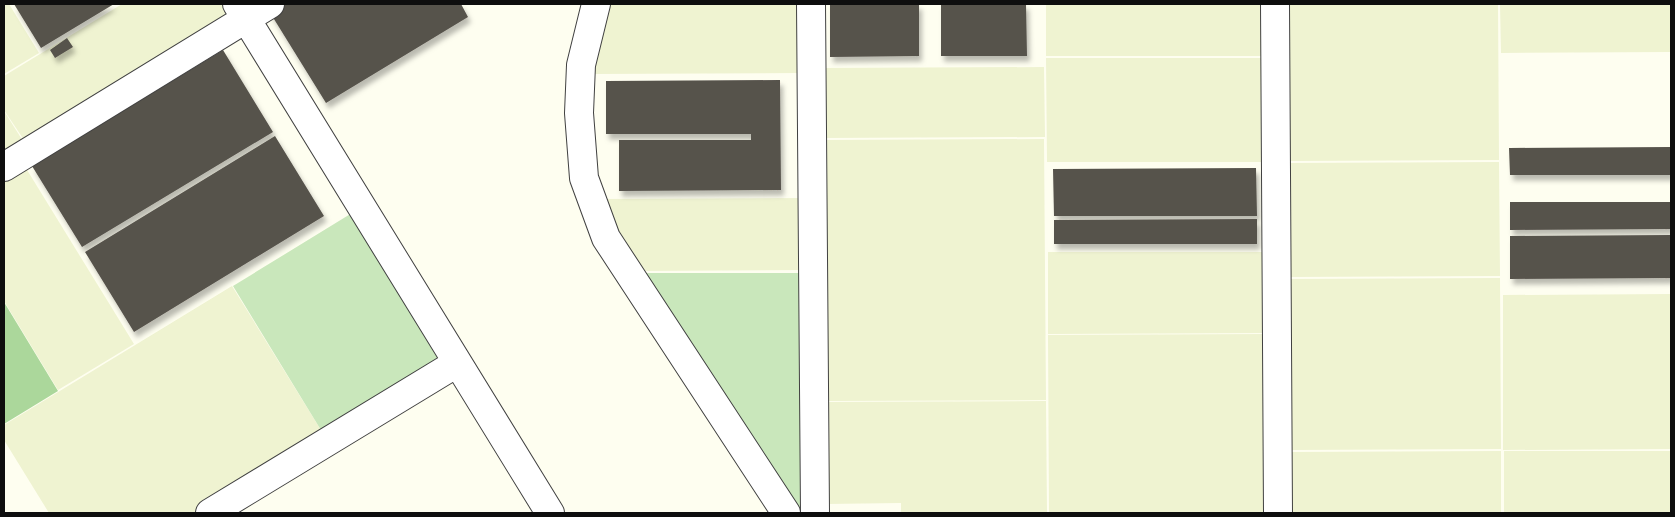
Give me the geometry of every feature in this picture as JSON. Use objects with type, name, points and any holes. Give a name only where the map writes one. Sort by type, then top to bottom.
[{"type":"street","points":[[4,166],[242,11],[270,4]]},
{"type":"street","points":[[596,4],[581,65],[579,113],[584,178],[593,204],[606,238],[786,513]]},
{"type":"street","points":[[811,4],[815,513]]},
{"type":"street","points":[[1274,4],[1278,513]]},
{"type":"street","points":[[242,11],[550,513]]},
{"type":"street","points":[[210,513],[457,363]]},
{"type":"green space","points":[[4,4],[9,4],[39,53],[4,74]]},
{"type":"green space","points":[[122,4],[223,4],[230,15],[24,140],[4,110],[4,76]]},
{"type":"green space","points":[[608,4],[802,4],[802,73],[591,74]]},
{"type":"green space","points":[[1046,4],[1266,4],[1266,56],[1046,56]]},
{"type":"green space","points":[[1286,4],[1498,4],[1499,160],[1287,161]]},
{"type":"green space","points":[[1500,4],[1671,4],[1671,52],[1501,53]]},
{"type":"green space","points":[[1046,58],[1267,58],[1267,162],[1047,162]]},
{"type":"green space","points":[[1044,67],[1045,137],[823,138],[822,68]]},
{"type":"green space","points":[[4,111],[23,141],[4,153]]},
{"type":"green space","points":[[1044,139],[1046,400],[825,401],[823,140]]},
{"type":"green space","points":[[1499,162],[1500,276],[1288,277],[1287,163]]},
{"type":"green space","points":[[24,165],[134,344],[58,390],[4,301],[4,177]]},
{"type":"green space","points":[[803,198],[804,270],[636,271],[599,199]]},
{"type":"green space","points":[[352,213],[443,362],[324,435],[233,286]]},
{"type":"green space","points":[[1048,252],[1268,252],[1269,333],[1048,334]]},
{"type":"green space","points":[[637,273],[804,273],[805,513],[795,513]]},
{"type":"green space","points":[[1500,278],[1501,449],[1289,450],[1288,279]]},
{"type":"green space","points":[[232,286],[324,435],[195,513],[49,513],[4,440],[4,425]]},
{"type":"green space","points":[[1671,294],[1671,449],[1503,450],[1503,295]]},
{"type":"green space","points":[[4,302],[58,391],[4,424]]},
{"type":"green space","points":[[1269,334],[1270,513],[1049,513],[1048,335]]},
{"type":"green space","points":[[1046,401],[1047,513],[901,513],[901,503],[826,504],[825,402]]},
{"type":"green space","points":[[1501,451],[1501,513],[1290,513],[1289,452]]},
{"type":"green space","points":[[1504,451],[1671,451],[1671,513],[1504,513]]},
{"type":"building","points":[[14,4],[114,4],[41,48]]},
{"type":"building","points":[[281,4],[461,4],[468,17],[326,103],[269,11]]},
{"type":"building","points":[[830,4],[919,4],[919,56],[830,57]]},
{"type":"building","points":[[941,4],[1026,4],[1027,56],[941,56]]},
{"type":"building","points":[[67,38],[73,47],[55,58],[50,50]]},
{"type":"building","points":[[223,50],[273,132],[82,247],[32,166]]},
{"type":"building","points":[[780,80],[781,190],[619,191],[619,140],[751,140],[751,134],[606,134],[606,81]]},
{"type":"building","points":[[275,136],[324,216],[134,332],[85,252]]},
{"type":"building","points":[[1671,147],[1671,175],[1510,175],[1509,148]]},
{"type":"building","points":[[1256,168],[1257,216],[1054,216],[1053,169]]},
{"type":"building","points":[[1510,202],[1671,202],[1671,229],[1510,230]]},
{"type":"building","points":[[1257,219],[1257,244],[1054,244],[1054,220]]},
{"type":"building","points":[[1671,235],[1671,278],[1510,279],[1510,236]]}]
